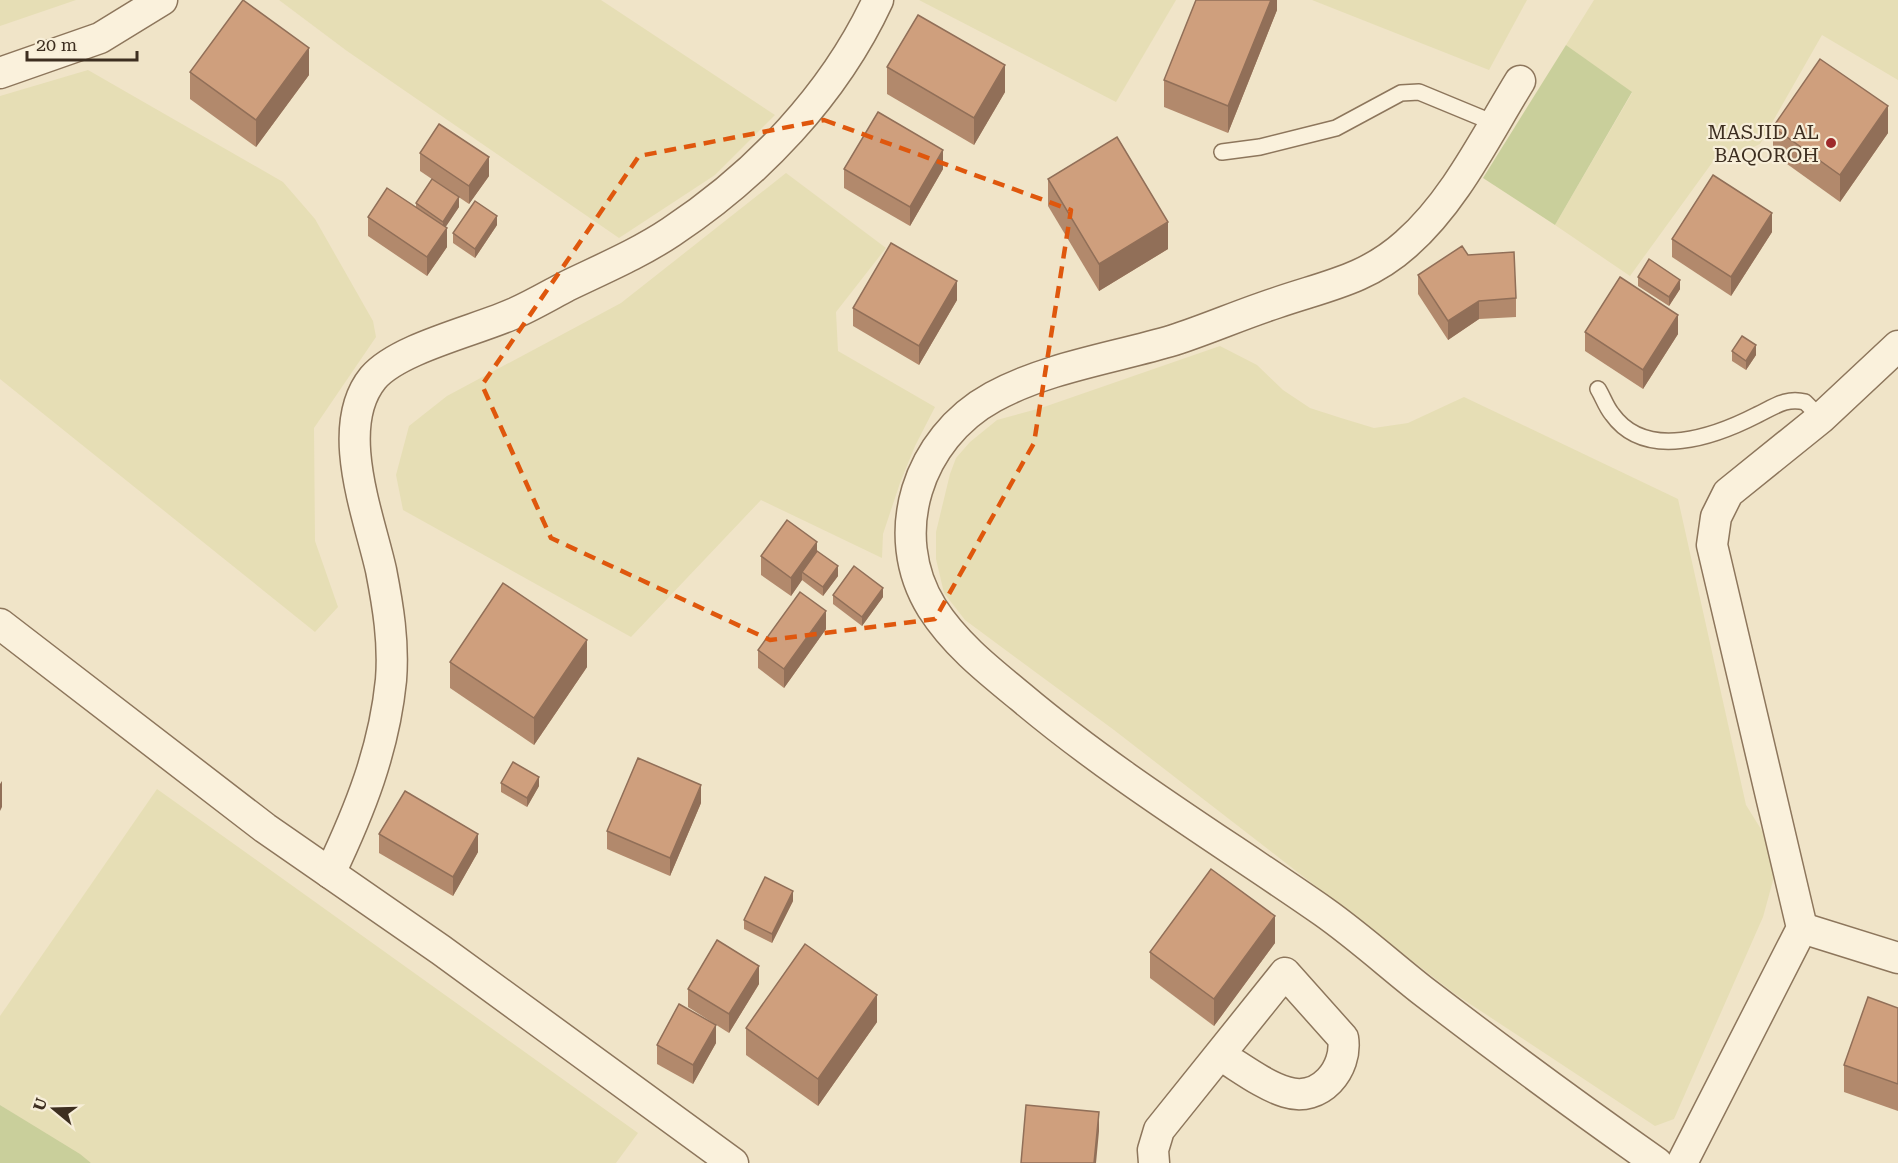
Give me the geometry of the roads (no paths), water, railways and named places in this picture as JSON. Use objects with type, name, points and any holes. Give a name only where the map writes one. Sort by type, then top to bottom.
[{"type":"street","points":[[0,74],[100,38],[162,0]]},
{"type":"street","points":[[330,873],[364,798],[378,752],[391,679],[391,625],[355,462],[357,417],[372,379],[388,364],[514,314],[624,260],[669,233],[717,199],[775,146],[815,102],[841,66],[878,0]]},
{"type":"street","points":[[1520,81],[1431,220],[1406,245],[1365,273],[1349,282],[1279,302],[1176,339],[1032,380],[990,398],[963,419],[941,443],[924,468],[914,493],[913,549],[929,603],[947,630],[978,661],[1041,714],[1116,771],[1327,914],[1500,1050],[1657,1163]]},
{"type":"street","points":[[1682,1163],[1802,928],[1712,545],[1716,517],[1728,493],[1821,418],[1898,346]]},
{"type":"street","points":[[0,624],[266,828],[450,956],[734,1163]]},
{"type":"street","points":[[1802,928],[1898,958]]},
{"type":"street","points":[[1154,1163],[1153,1150],[1159,1130],[1220,1055]]},
{"type":"lane","points":[[1222,152],[1260,147],[1336,128],[1401,93],[1419,92],[1494,123]]},
{"type":"lane","points":[[1598,389],[1613,416],[1635,434],[1664,441],[1694,440],[1756,416],[1784,400],[1805,402],[1821,418]]},
{"type":"place","name":"MASJID AL BAQOROH","points":[[1831,143]]}]
